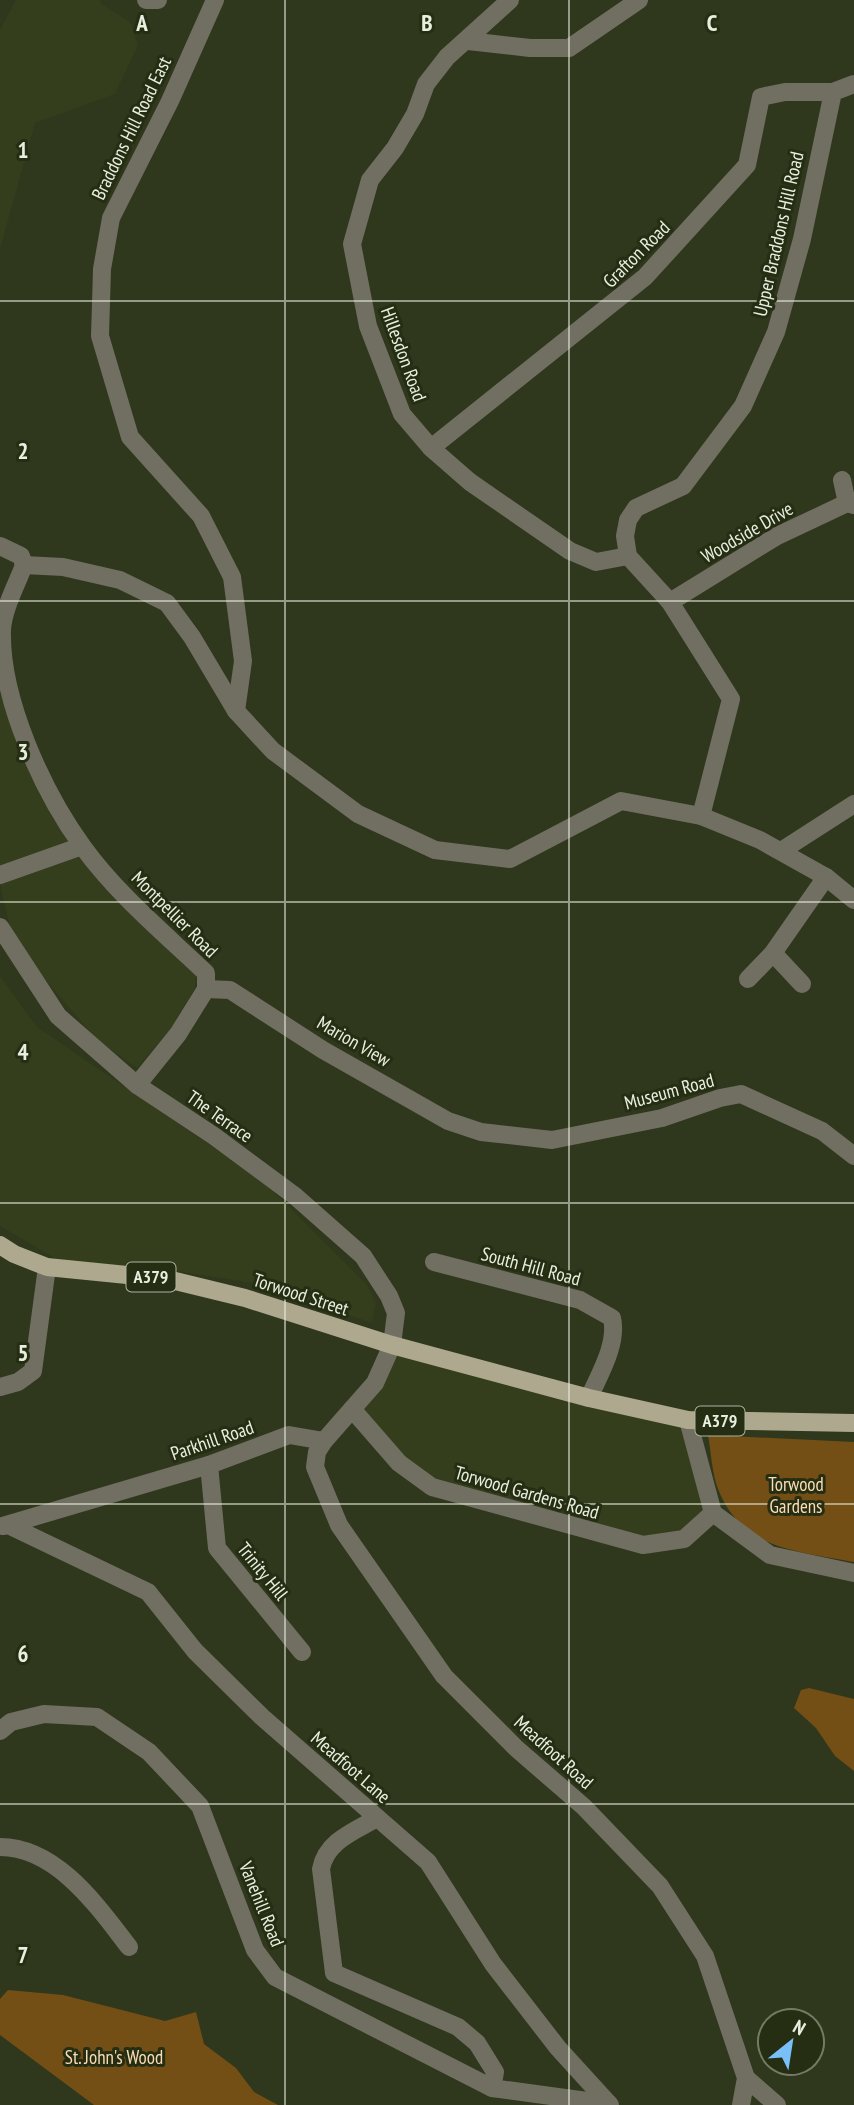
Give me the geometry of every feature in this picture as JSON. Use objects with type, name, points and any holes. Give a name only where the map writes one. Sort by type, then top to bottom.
[{"type":"main road","name":"Torwood Street","points":[[0,1245],[13,1254],[47,1267],[167,1279],[245,1298],[392,1345],[589,1398]]},
{"type":"main road","name":"A379","points":[[589,1398],[688,1420],[854,1423]]},
{"type":"street","points":[[146,0],[159,0]]},
{"type":"street","name":"Braddons Hill Road East","points":[[215,0],[170,101],[111,218],[102,270],[100,336],[130,437],[201,516],[232,577],[243,661],[236,711]]},
{"type":"street","name":"Hillesdon Road","points":[[510,0],[468,41],[447,57],[426,84],[408,125],[370,180],[352,244],[368,326],[402,414],[431,448],[470,482],[570,551],[596,562],[628,556]]},
{"type":"street","points":[[468,41],[530,48],[569,48],[639,0]]},
{"type":"street","points":[[833,92],[854,83]]},
{"type":"street","name":"Grafton Road","points":[[431,448],[645,277],[747,164],[761,97],[785,92],[833,92]]},
{"type":"street","name":"Upper Braddons Hill Road","points":[[628,556],[625,536],[628,520],[636,508],[683,486],[744,406],[776,332],[802,239],[833,92]]},
{"type":"street","name":"Woodside Drive","points":[[670,602],[777,536],[850,504],[842,480]]},
{"type":"street","points":[[0,546],[20,555],[24,565],[63,567],[120,580],[167,603],[192,637],[236,711],[273,751],[358,814],[435,850],[510,859],[621,801],[701,817],[780,851],[826,877],[854,900]]},
{"type":"street","points":[[628,556],[670,602],[731,699],[701,817]]},
{"type":"street","name":"Montpellier Road","points":[[24,565],[2,628],[6,693],[30,756],[82,846],[146,915],[206,973],[206,989],[184,1024],[137,1085]]},
{"type":"street","points":[[780,851],[854,804]]},
{"type":"street","points":[[0,874],[82,846]]},
{"type":"street","points":[[748,979],[773,953],[826,877]]},
{"type":"street","name":"The Terrace","points":[[0,927],[58,1016],[137,1085],[214,1136],[295,1196],[363,1256],[389,1296],[396,1313],[392,1345]]},
{"type":"street","points":[[773,953],[803,984]]},
{"type":"street","name":"Marion View","points":[[206,989],[230,990],[323,1050],[448,1121],[481,1132]]},
{"type":"street","name":"Museum Road","points":[[481,1132],[552,1140],[662,1118],[720,1098],[741,1094],[822,1131],[854,1156]]},
{"type":"street","name":"South Hill Road","points":[[434,1262],[580,1300],[612,1318],[614,1328],[605,1361],[589,1398]]},
{"type":"street","points":[[0,1387],[18,1382],[33,1371],[47,1267]]},
{"type":"street","points":[[324,1441],[375,1383],[392,1345]]},
{"type":"street","name":"Torwood Gardens Road","points":[[352,1409],[399,1463],[432,1487],[643,1545],[684,1539],[713,1513]]},
{"type":"street","points":[[688,1420],[713,1513],[770,1555],[854,1573]]},
{"type":"street","name":"Parkhill Road","points":[[4,1526],[209,1465],[289,1435],[324,1441]]},
{"type":"street","name":"Meadfoot Road","points":[[324,1441],[315,1467],[339,1525],[444,1676],[517,1749],[584,1807],[660,1886],[705,1956],[746,2078],[741,2105]]},
{"type":"street","name":"Trinity Hill","points":[[209,1465],[217,1548],[302,1652]]},
{"type":"street","name":"Meadfoot Lane","points":[[4,1526],[148,1592],[195,1651],[262,1717],[428,1862],[494,1964],[558,2048],[609,2105]]},
{"type":"street","name":"Vanehill Road","points":[[0,1731],[11,1722],[44,1714],[97,1717],[137,1743],[200,1806],[255,1950],[275,1977],[492,2088],[609,2105]]},
{"type":"street","points":[[377,1818],[342,1838],[324,1855],[321,1869],[334,1973],[458,2027],[477,2043],[495,2072],[492,2088]]},
{"type":"street","points":[[0,1847],[13,1847],[77,1881],[129,1947]]},
{"type":"street","points":[[746,2078],[777,2105]]},
{"type":"shaded area","points":[[16,0],[101,0],[100,3],[131,23],[138,45],[115,94],[35,123],[0,249],[0,30]]},
{"type":"shaded area","points":[[0,693],[43,797],[196,973],[195,988],[170,1029],[137,1068],[97,1040],[14,943],[0,885]]},
{"type":"shaded area","points":[[0,976],[37,1027],[264,1182],[367,1285],[376,1303],[372,1323],[253,1283],[176,1271],[58,1260],[0,1226]]},
{"type":"shaded area","points":[[392,1345],[688,1420],[713,1513],[684,1539],[643,1545],[432,1487],[352,1409]]},
{"type":"green space","name":"Torwood Gardens","points":[[708,1435],[854,1442],[854,1562],[812,1555],[774,1544],[742,1525],[728,1509],[718,1489]]},
{"type":"green space","points":[[809,1688],[854,1699],[854,1771],[835,1756],[816,1728],[794,1708],[801,1690]]},
{"type":"green space","name":"St. John's Wood","points":[[8,1990],[63,1995],[165,2021],[196,2012],[204,2044],[236,2068],[254,2092],[278,2105],[94,2105],[0,2035],[0,1999]]}]
